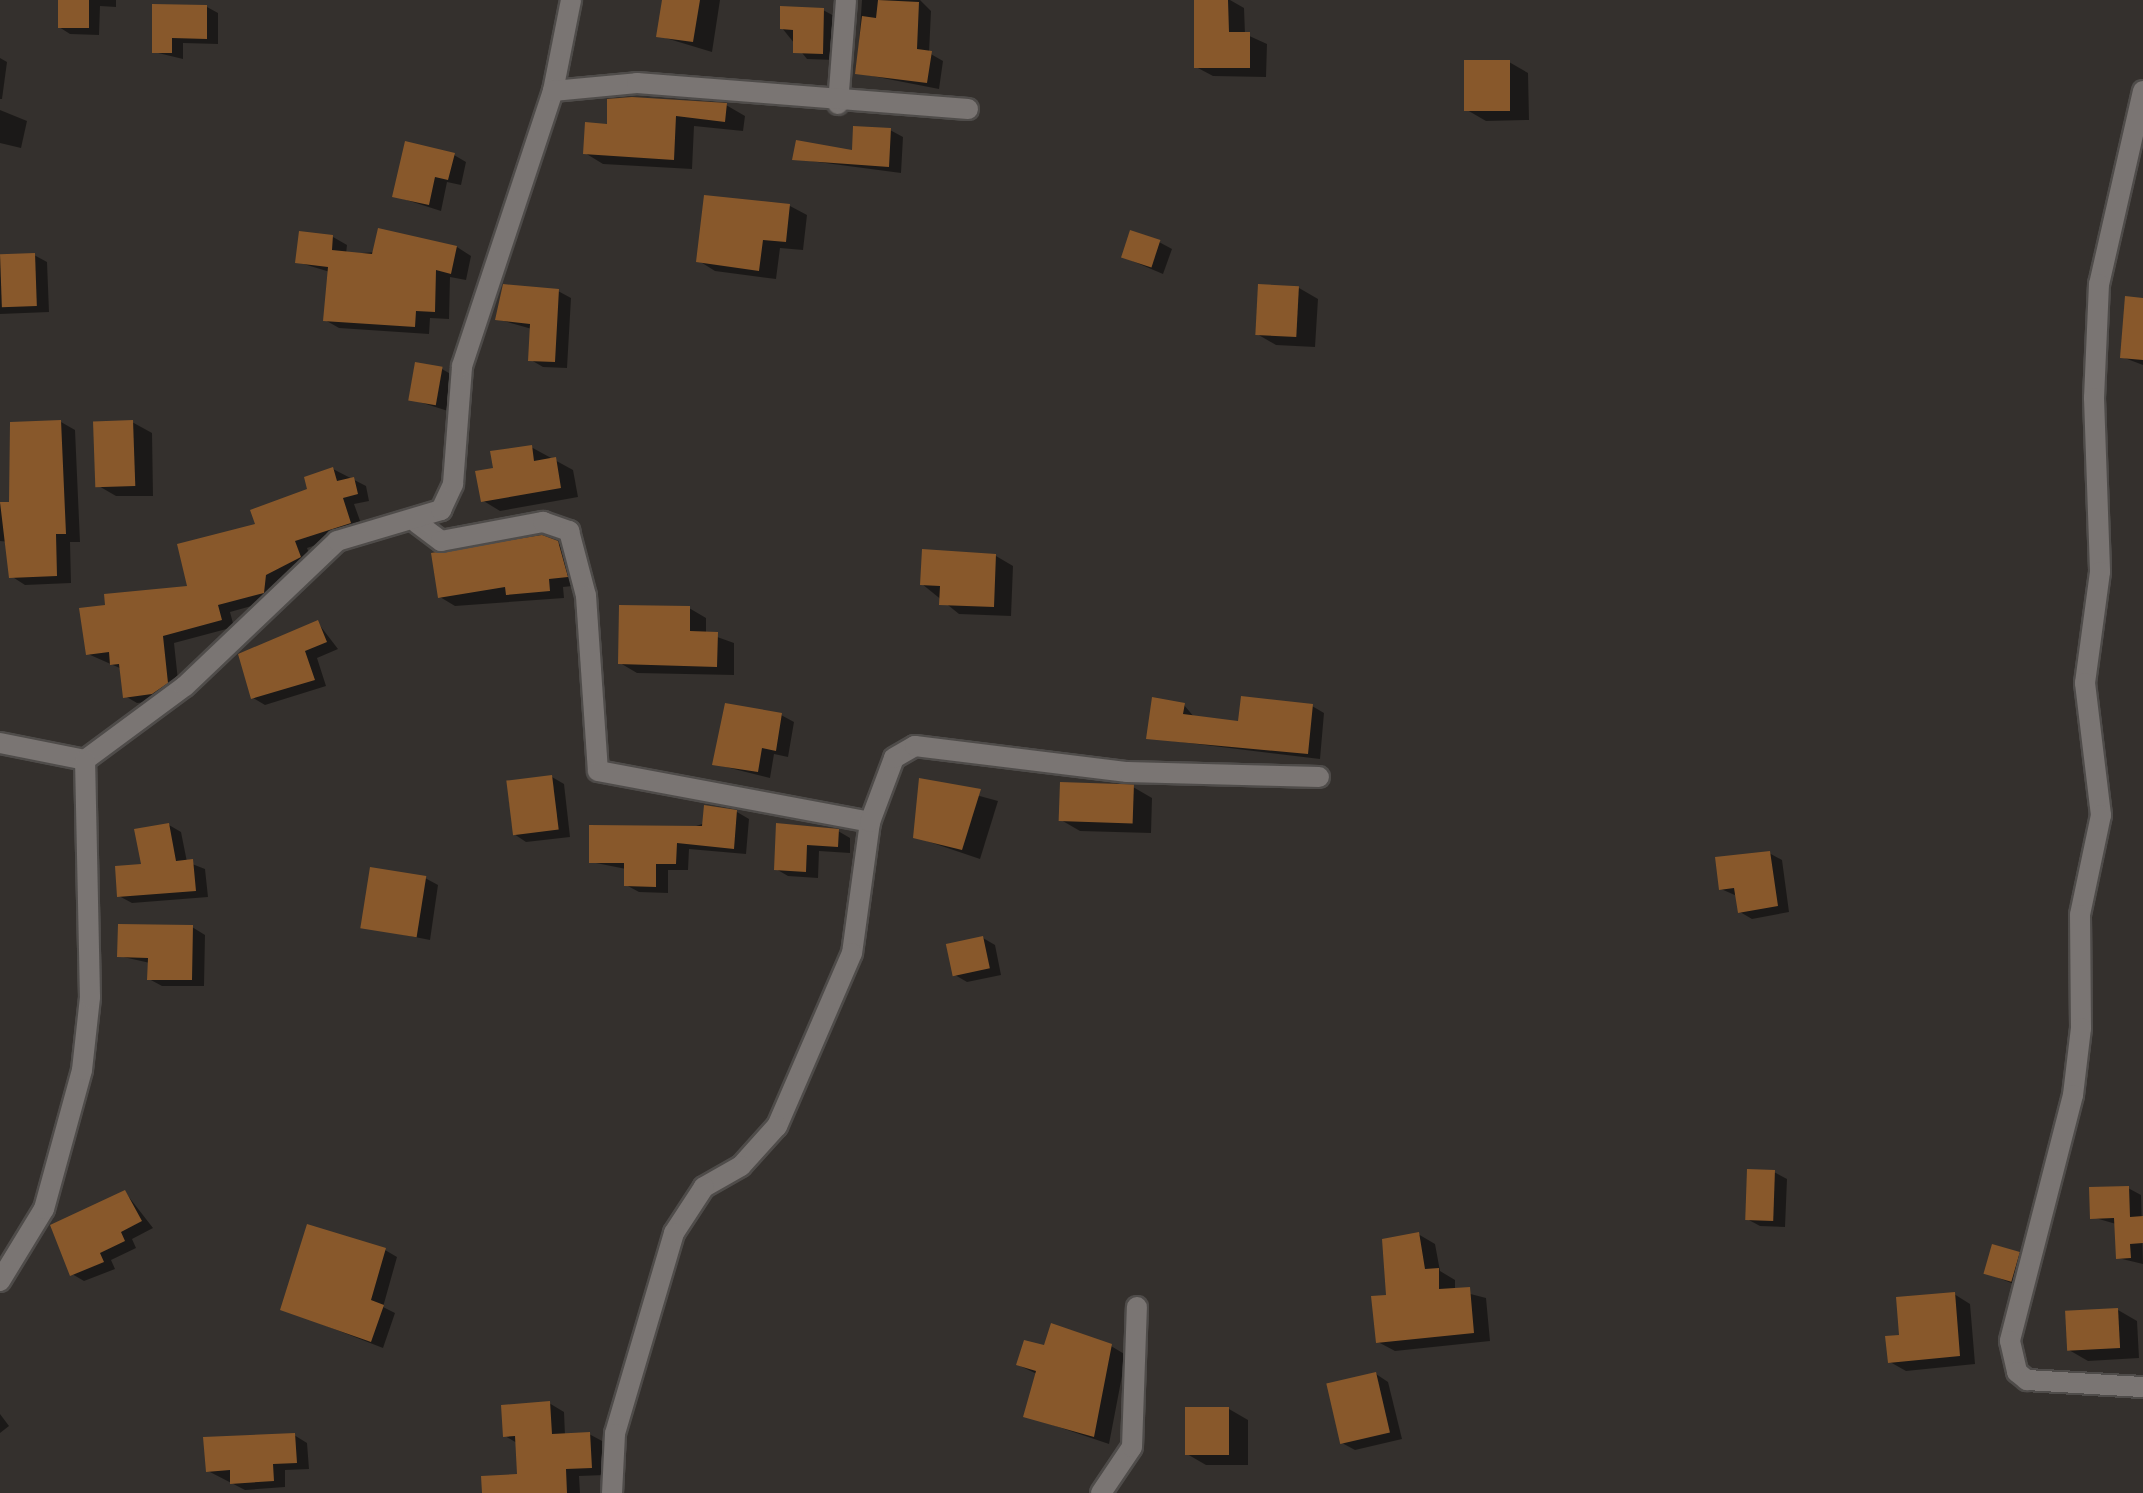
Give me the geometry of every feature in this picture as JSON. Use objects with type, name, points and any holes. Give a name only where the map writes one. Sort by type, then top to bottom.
[{"type":"street","points":[[0,743],[85,760],[185,686],[337,541],[364,528],[417,523],[441,510],[453,484],[462,366],[553,91],[571,0]]},
{"type":"street","points":[[838,104],[846,0]]},
{"type":"street","points":[[553,91],[637,83],[838,104],[968,109]]},
{"type":"street","points":[[2142,1389],[2027,1380],[2017,1372],[2010,1341],[2079,1051],[2080,915],[2101,838],[2085,683],[2100,572],[2094,398],[2099,284],[2143,91]]},
{"type":"street","points":[[417,523],[441,541],[543,522],[569,531],[586,596],[598,771],[870,822]]},
{"type":"street","points":[[612,1493],[615,1434],[674,1233],[704,1187],[741,1166],[777,1126],[852,953],[870,822],[894,758],[915,746],[1127,772],[1319,777]]},
{"type":"street","points":[[0,1281],[44,1209],[82,1070],[90,997],[85,760]]},
{"type":"street","points":[[1101,1493],[1132,1447],[1137,1307]]},
{"type":"building","points":[[58,0],[89,0],[89,28],[58,28]]},
{"type":"building","points":[[662,0],[700,0],[693,42],[656,37]]},
{"type":"building","points":[[878,0],[919,2],[917,49],[932,51],[927,83],[855,74],[862,16],[876,18]]},
{"type":"building","points":[[1194,0],[1228,0],[1229,32],[1250,32],[1250,68],[1194,68]]},
{"type":"building","points":[[152,4],[207,5],[207,39],[172,38],[172,53],[152,53]]},
{"type":"building","points":[[780,6],[824,8],[823,54],[793,53],[793,30],[780,29]]},
{"type":"building","points":[[1464,60],[1510,60],[1510,111],[1464,111]]},
{"type":"building","points":[[632,97],[727,103],[725,122],[676,116],[674,160],[583,154],[585,122],[607,124],[607,99]]},
{"type":"building","points":[[853,126],[891,128],[889,167],[792,160],[796,140],[852,150]]},
{"type":"building","points":[[405,141],[455,153],[448,180],[435,177],[429,205],[392,197]]},
{"type":"building","points":[[704,195],[790,204],[786,242],[763,240],[759,271],[696,262]]},
{"type":"building","points":[[378,228],[457,246],[451,274],[436,270],[435,312],[416,311],[415,327],[323,321],[328,267],[295,263],[299,231],[333,235],[332,250],[372,254]]},
{"type":"building","points":[[1130,230],[1160,240],[1151,267],[1121,258]]},
{"type":"building","points":[[35,253],[37,306],[2,307],[0,254]]},
{"type":"building","points":[[503,284],[559,289],[555,362],[528,361],[530,324],[495,320]]},
{"type":"building","points":[[1258,284],[1299,286],[1296,337],[1255,335]]},
{"type":"building","points":[[2125,296],[2143,298],[2143,360],[2120,358]]},
{"type":"building","points":[[415,362],[443,367],[436,405],[408,400]]},
{"type":"building","points":[[61,420],[66,534],[56,534],[57,576],[9,578],[0,502],[9,502],[10,422]]},
{"type":"building","points":[[133,420],[135,486],[95,487],[93,421]]},
{"type":"building","points":[[532,445],[534,461],[556,457],[561,488],[481,502],[475,471],[493,468],[490,451]]},
{"type":"building","points":[[333,467],[337,481],[354,477],[358,494],[343,498],[351,523],[295,541],[301,557],[266,575],[264,593],[218,605],[222,620],[163,636],[168,683],[152,694],[123,698],[119,664],[110,665],[109,652],[86,655],[79,608],[105,605],[104,594],[187,586],[177,544],[255,524],[250,510],[307,489],[304,477]]},
{"type":"building","points":[[542,535],[558,541],[568,577],[549,579],[550,591],[506,595],[505,587],[438,598],[431,553]]},
{"type":"building","points":[[922,549],[996,554],[994,607],[939,605],[940,586],[920,585]]},
{"type":"building","points":[[619,605],[690,606],[690,631],[718,632],[717,667],[618,664]]},
{"type":"building","points":[[318,620],[327,642],[305,651],[315,680],[251,699],[238,654]]},
{"type":"building","points":[[1241,696],[1313,704],[1308,754],[1146,739],[1152,697],[1185,703],[1183,714],[1238,721]]},
{"type":"building","points":[[725,703],[782,713],[776,751],[762,748],[758,772],[712,765]]},
{"type":"building","points":[[552,775],[559,830],[513,835],[506,781]]},
{"type":"building","points":[[919,778],[981,789],[962,850],[913,838]]},
{"type":"building","points":[[1060,782],[1134,785],[1133,824],[1059,821]]},
{"type":"building","points":[[704,805],[737,810],[734,849],[677,843],[676,864],[656,864],[656,887],[624,886],[624,863],[589,863],[589,825],[702,826]]},
{"type":"building","points":[[169,823],[176,861],[193,859],[196,891],[117,897],[115,866],[141,864],[134,829]]},
{"type":"building","points":[[776,823],[839,829],[838,847],[807,845],[806,872],[774,870]]},
{"type":"building","points":[[1770,851],[1778,906],[1738,913],[1734,888],[1719,890],[1715,857]]},
{"type":"building","points":[[370,867],[426,876],[417,937],[360,928]]},
{"type":"building","points":[[118,924],[193,925],[192,980],[147,980],[148,958],[117,957]]},
{"type":"building","points":[[983,936],[990,968],[953,976],[946,944]]},
{"type":"building","points":[[1747,1169],[1775,1170],[1773,1221],[1745,1220]]},
{"type":"building","points":[[2129,1186],[2130,1217],[2143,1216],[2143,1243],[2130,1244],[2131,1258],[2116,1259],[2114,1218],[2090,1219],[2089,1187]]},
{"type":"building","points":[[125,1190],[142,1221],[121,1232],[125,1241],[100,1253],[104,1262],[70,1276],[50,1225]]},
{"type":"building","points":[[307,1224],[386,1248],[371,1300],[384,1305],[371,1342],[280,1310]]},
{"type":"building","points":[[1419,1232],[1425,1269],[1439,1268],[1439,1289],[1470,1287],[1474,1333],[1376,1343],[1371,1296],[1386,1295],[1382,1239]]},
{"type":"building","points":[[1992,1244],[2020,1252],[2011,1282],[1983,1274]]},
{"type":"building","points":[[1955,1292],[1960,1356],[1888,1363],[1885,1336],[1899,1335],[1896,1297]]},
{"type":"building","points":[[2118,1308],[2120,1348],[2067,1351],[2065,1311]]},
{"type":"building","points":[[1051,1323],[1112,1344],[1094,1437],[1023,1417],[1036,1371],[1016,1365],[1024,1340],[1044,1345]]},
{"type":"building","points":[[1376,1372],[1390,1432],[1340,1444],[1326,1383]]},
{"type":"building","points":[[550,1401],[552,1434],[590,1432],[592,1468],[566,1469],[567,1493],[482,1493],[481,1476],[517,1474],[515,1436],[503,1437],[501,1405]]},
{"type":"building","points":[[1185,1407],[1229,1407],[1229,1455],[1185,1455]]},
{"type":"building","points":[[295,1433],[297,1463],[273,1464],[274,1481],[230,1484],[230,1470],[206,1472],[203,1437]]}]
